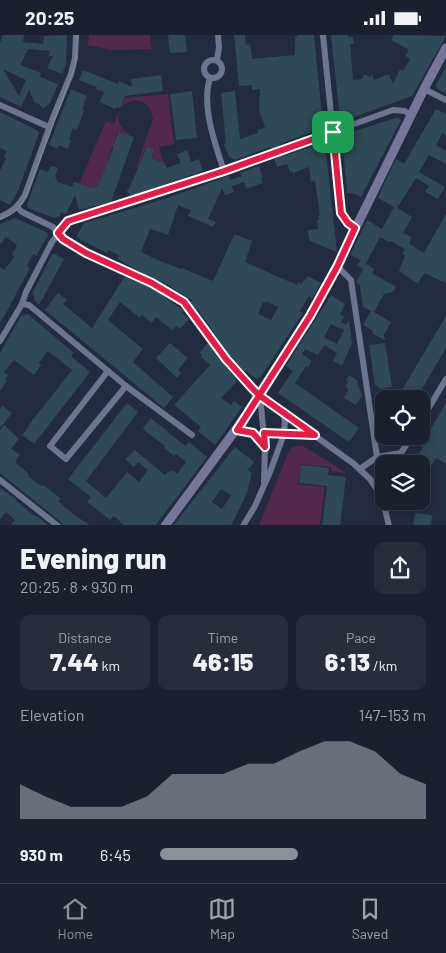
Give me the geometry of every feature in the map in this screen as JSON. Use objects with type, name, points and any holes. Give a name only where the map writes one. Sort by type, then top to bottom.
[{"type":"street","points":[[0,217],[17,207],[25,195],[49,127],[71,74],[75,58],[76,35]]},
{"type":"street","points":[[217,60],[218,35]]},
{"type":"street","points":[[323,35],[341,213],[348,223],[355,228]]},
{"type":"street","points":[[164,525],[237,430],[310,316],[337,267],[446,48]]},
{"type":"street","points":[[217,60],[222,65],[222,72],[218,78],[210,78],[205,73],[204,66],[208,61],[217,60]]},
{"type":"street","points":[[210,78],[207,87],[210,122],[224,171]]},
{"type":"street","points":[[424,89],[446,100]]},
{"type":"street","points":[[0,105],[49,127]]},
{"type":"street","points":[[0,341],[22,304],[26,292],[58,233],[68,221],[224,171],[393,110],[405,111],[411,116]]},
{"type":"street","points":[[17,207],[22,212],[53,227],[63,239],[86,253],[152,283],[184,302],[226,359],[260,396],[360,469],[379,490],[389,525]]},
{"type":"street","points":[[337,267],[351,281],[377,455]]},
{"type":"street","points":[[22,304],[28,305],[126,386],[192,435]]},
{"type":"street","points":[[108,371],[50,446],[66,459],[126,386]]},
{"type":"street","points":[[430,406],[446,379]]},
{"type":"street","points":[[260,396],[265,447],[264,482]]},
{"type":"street","points":[[243,525],[270,472],[284,434],[285,420],[282,411]]},
{"type":"street","points":[[237,430],[253,433],[265,447]]},
{"type":"street","points":[[264,433],[315,435]]},
{"type":"street","points":[[389,455],[401,453],[406,445]]},
{"type":"street","points":[[360,469],[375,458]]},
{"type":"street","points":[[0,480],[58,525]]},
{"type":"shaded area","points":[[89,35],[150,35],[152,49],[111,50],[88,45]]},
{"type":"shaded area","points":[[168,94],[174,144],[159,147],[163,161],[158,163],[152,159],[154,154],[145,150],[138,168],[136,168],[153,119],[149,107],[141,101],[131,101],[121,107],[125,98]]},
{"type":"shaded area","points":[[119,110],[118,118],[120,124],[129,135],[119,132],[116,136],[99,187],[92,188],[79,184],[106,121],[114,124]]},
{"type":"shaded area","points":[[302,445],[346,473],[331,471],[331,467],[301,464],[298,484],[325,487],[320,525],[259,525],[289,451],[293,447]]},
{"type":"building","points":[[3,35],[24,35],[23,42],[43,44],[44,36],[67,35],[66,65],[62,74],[47,68],[53,56],[49,56],[50,51],[28,49],[20,65],[41,73],[40,77],[58,84],[50,103],[43,109],[39,104],[35,103],[29,90],[21,107],[0,97],[0,43]],"holes":[[[3,69],[26,80],[19,96]]]},
{"type":"building","points":[[168,35],[185,35],[187,52],[170,53]]},
{"type":"building","points":[[234,35],[245,35],[246,45],[250,44],[252,59],[295,55],[295,37],[297,35],[314,35],[322,128],[271,149],[270,147],[235,160],[229,157],[224,144],[226,143],[221,93],[235,91],[240,139],[258,133],[258,130],[265,127],[259,109],[260,89],[252,90],[252,85],[239,86]]},
{"type":"building","points":[[331,35],[348,35],[348,37],[353,37],[354,44],[350,44],[353,80],[362,79],[364,74],[370,77],[372,74],[374,80],[389,74],[393,84],[400,69],[403,71],[410,59],[405,56],[409,50],[391,40],[394,35],[446,36],[412,96],[343,121],[340,119]]},
{"type":"building","points":[[446,67],[446,93],[436,88],[436,85]]},
{"type":"building","points":[[83,70],[118,84],[119,81],[132,87],[131,79],[161,75],[163,91],[125,96],[120,108],[116,107],[115,109],[100,102],[104,92],[79,80]]},
{"type":"building","points":[[71,89],[87,96],[82,110],[84,111],[77,130],[73,128],[68,149],[59,145],[57,149],[49,145]]},
{"type":"building","points":[[192,91],[197,138],[176,140],[170,94]]},
{"type":"building","points":[[436,109],[446,114],[446,135],[442,133],[436,145],[446,151],[446,164],[429,155],[419,172],[445,187],[438,199],[425,192],[429,186],[416,178],[397,208],[412,217],[403,233],[412,237],[409,244],[424,253],[446,214],[446,283],[424,273],[418,284],[399,271],[405,255],[402,254],[405,249],[390,241],[380,237],[363,269],[357,265],[361,260],[350,255],[367,220],[382,229],[394,207],[378,198],[382,188],[396,159],[404,164]]},
{"type":"building","points":[[0,112],[37,130],[39,133],[18,191],[10,205],[0,200],[0,171],[7,151],[0,148]]},
{"type":"building","points":[[398,117],[401,120],[361,197],[347,193],[343,135]]},
{"type":"building","points":[[119,132],[134,137],[111,202],[79,210],[75,195],[66,214],[61,212],[60,216],[54,218],[28,208],[27,205],[40,169],[48,172],[51,166],[58,168],[55,176],[58,182],[72,187],[74,182],[92,188],[98,186]]},
{"type":"building","points":[[325,144],[337,252],[310,241],[308,230],[318,229],[317,220],[319,220],[318,216],[320,215],[315,181],[311,182],[309,167],[293,173],[292,171],[290,172],[287,164],[277,167],[274,158]]},
{"type":"building","points":[[147,147],[154,149],[152,159],[163,161],[167,168],[181,163],[177,154],[187,150],[191,162],[199,159],[203,171],[131,196],[126,190],[129,189]]},
{"type":"building","points":[[259,166],[263,183],[246,189],[244,182],[232,186],[234,192],[225,195],[222,188],[208,219],[216,222],[213,227],[188,216],[191,210],[178,205],[168,235],[150,229],[141,252],[213,281],[234,235],[237,235],[252,241],[245,262],[297,285],[298,282],[301,284],[308,276],[321,283],[312,299],[309,296],[300,311],[303,313],[260,378],[258,377],[257,379],[242,369],[230,356],[191,303],[192,300],[168,285],[117,259],[119,255],[108,250],[107,253],[76,237],[84,223],[161,200],[229,176],[230,180],[242,176],[240,173]],"holes":[[[266,301],[278,307],[271,320],[258,314],[263,302],[265,303]]]},
{"type":"building","points":[[15,218],[46,232],[48,235],[36,256],[33,254],[27,266],[30,268],[0,324],[0,267],[4,270],[15,256],[12,255],[17,245],[6,237],[0,245],[0,224]]},
{"type":"building","points":[[53,253],[64,259],[39,305],[35,301],[33,292]]},
{"type":"building","points":[[366,264],[374,269],[372,273],[396,287],[393,292],[384,294],[374,312],[391,322],[384,335],[385,340],[373,334],[372,330],[363,325],[371,311],[363,307],[360,285],[356,282]]},
{"type":"building","points":[[125,276],[155,290],[184,311],[182,313],[189,319],[180,329],[176,326],[172,330],[156,317],[152,323],[142,315],[140,318],[120,302],[108,320],[143,349],[133,362],[173,397],[164,408],[45,310],[58,293],[67,300],[63,304],[92,328]]},
{"type":"building","points":[[331,295],[345,304],[340,314],[344,317],[341,322],[346,325],[349,320],[352,343],[342,366],[333,361],[337,353],[324,345],[318,355],[305,349],[302,354],[312,361],[308,367],[306,366],[295,383],[359,428],[349,442],[278,393],[293,371],[286,366]],"holes":[[[331,324],[344,330],[337,344],[324,337]]]},
{"type":"building","points":[[28,314],[74,353],[71,356],[90,372],[34,444],[22,435],[72,370],[48,351],[39,363],[41,365],[34,375],[14,360],[4,372],[8,375],[5,380],[7,381],[0,391],[0,353],[21,316]]},
{"type":"building","points":[[446,316],[446,348],[421,390],[402,390]]},
{"type":"building","points":[[170,343],[188,358],[178,370],[181,373],[177,378],[156,358]]},
{"type":"building","points":[[208,343],[237,381],[221,398],[231,405],[234,401],[242,407],[215,445],[198,431],[201,427],[174,405],[210,365],[201,357],[200,352]]},
{"type":"building","points":[[385,343],[392,387],[380,389],[375,385],[369,345]]},
{"type":"building","points":[[349,375],[357,380],[361,391],[362,396],[356,405],[344,398],[348,391],[348,388],[345,386]]},
{"type":"building","points":[[127,403],[138,412],[86,481],[106,498],[127,472],[139,482],[148,470],[138,462],[134,467],[125,459],[135,450],[165,475],[172,470],[177,474],[186,462],[176,454],[174,456],[164,448],[165,446],[145,431],[143,428],[151,418],[185,446],[189,442],[207,457],[156,525],[124,525],[114,516],[110,520],[87,502],[91,497],[68,479]]},
{"type":"building","points":[[446,403],[446,464],[436,458],[430,468],[430,455],[418,455],[423,447],[422,445],[430,445],[430,431]]},
{"type":"building","points":[[3,406],[12,413],[0,428],[0,409]]},
{"type":"building","points":[[4,425],[19,439],[11,449],[20,455],[16,463],[29,474],[28,476],[38,484],[44,485],[61,499],[58,501],[90,525],[62,525],[0,473],[0,430]]},
{"type":"building","points":[[235,447],[254,462],[248,470],[252,473],[247,493],[231,525],[174,525]],"holes":[[[221,489],[231,495],[222,509],[212,502]]]},
{"type":"building","points":[[301,465],[329,468],[328,475],[346,477],[340,525],[322,525],[327,486],[299,483]]},
{"type":"building","points":[[0,488],[48,525],[11,525],[15,520],[6,512],[0,519]]},
{"type":"building","points":[[415,513],[432,515],[431,525],[413,525]]},
{"type":"tram line","points":[[0,219],[16,211],[26,196],[75,66],[78,35]]},
{"type":"route","points":[[333,132],[224,171],[68,221],[58,233],[63,239],[86,253],[152,283],[184,302],[226,359],[245,381],[260,396],[315,435],[264,433],[265,447],[253,433],[237,430],[260,396],[310,316],[337,267],[355,228],[348,223],[341,213],[333,132]]}]
